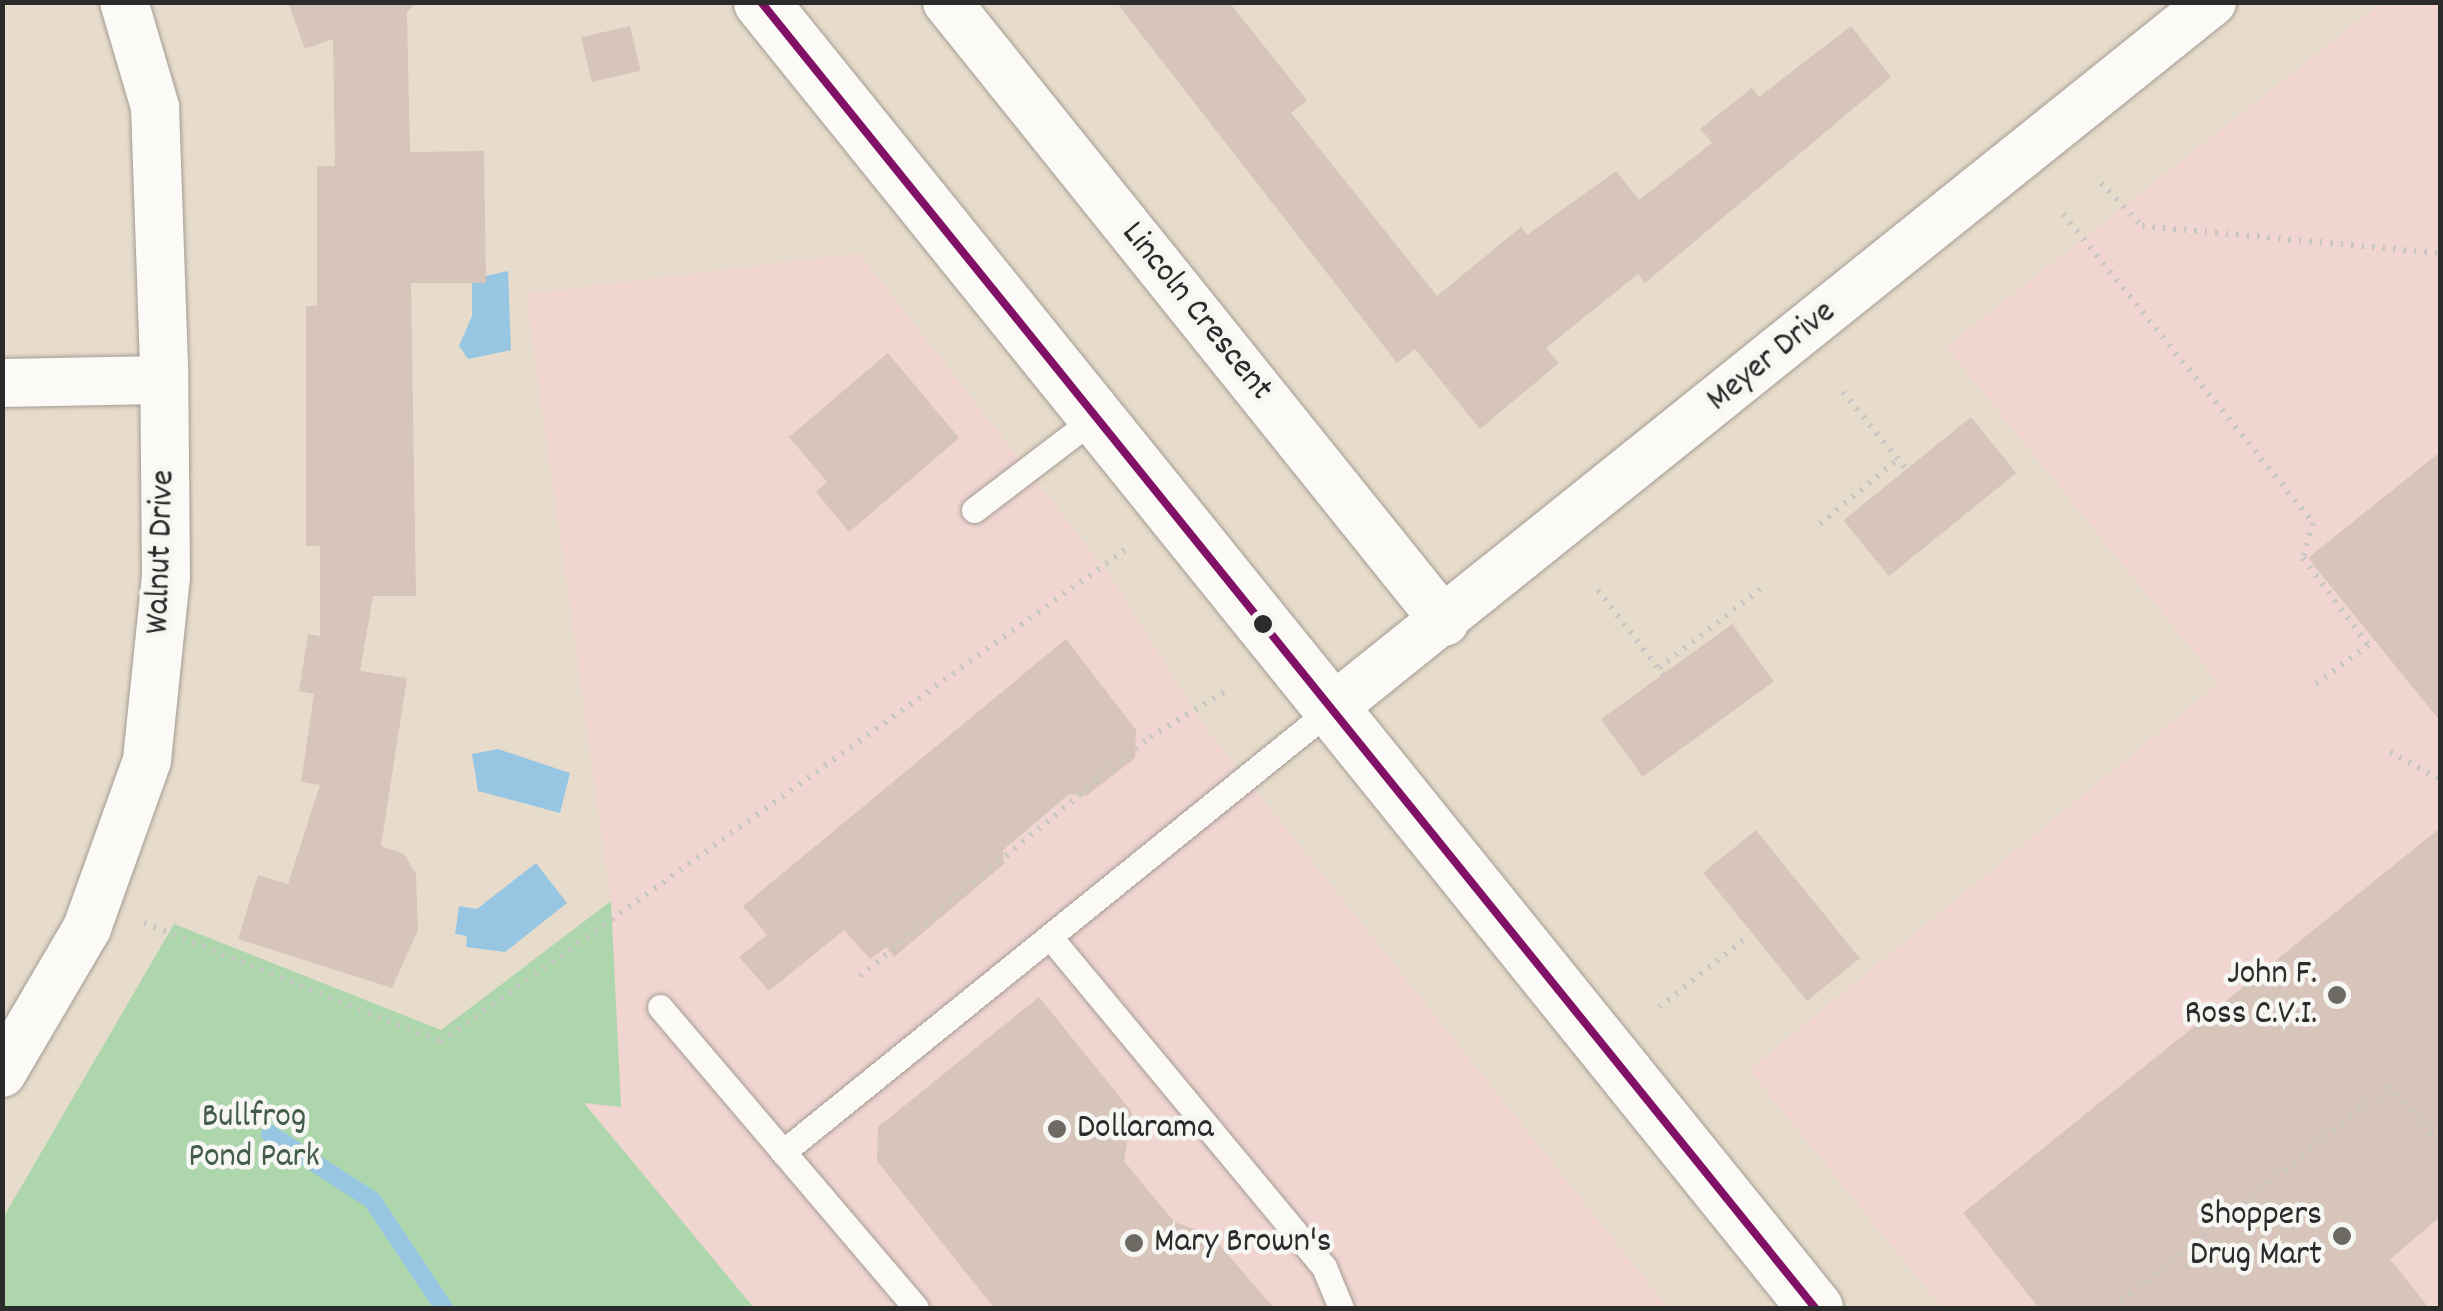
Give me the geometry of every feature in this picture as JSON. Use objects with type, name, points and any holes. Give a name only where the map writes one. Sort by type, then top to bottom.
[{"type":"main road","points":[[761,2],[1815,1308]]},
{"type":"street","name":"Walnut Drive","points":[[2,1072],[98,905],[147,760],[166,577],[164,380],[155,107],[124,2]]},
{"type":"street","name":"Lincoln Crescent","points":[[947,2],[1445,622]]},
{"type":"street","name":"Meyer Drive","points":[[1330,709],[1445,622],[2212,2]]},
{"type":"street","points":[[2,383],[164,380]]},
{"type":"lane","points":[[974,510],[1096,417]]},
{"type":"lane","points":[[783,1152],[1330,709]]},
{"type":"lane","points":[[1050,938],[1324,1267],[1341,1308]]},
{"type":"lane","points":[[660,1006],[916,1308]]},
{"type":"path","points":[[2102,184],[2142,226],[2440,253]]},
{"type":"path","points":[[2063,214],[2313,524],[2302,558],[2372,642],[2316,684]]},
{"type":"path","points":[[1844,392],[1907,470]]},
{"type":"path","points":[[1820,524],[1898,460]]},
{"type":"path","points":[[98,905],[441,1042],[1174,514]]},
{"type":"path","points":[[1658,668],[1764,586]]},
{"type":"path","points":[[1598,590],[1665,677]]},
{"type":"path","points":[[860,976],[1150,736],[1224,692]]},
{"type":"path","points":[[2390,752],[2440,779]]},
{"type":"path","points":[[1660,1007],[1750,934]]},
{"type":"path","points":[[2113,1308],[2390,1085],[2440,1146]]},
{"type":"shaded area","points":[[2381,3],[2440,3],[2440,1308],[1942,1308],[1749,1070],[2219,683],[1946,347]]},
{"type":"shaded area","points":[[859,253],[1114,581],[1202,723],[1668,1308],[754,1308],[583,1102],[620,1107],[611,901],[526,294]]},
{"type":"green space","name":"Bullfrog Pond Park","points":[[611,901],[621,1107],[584,1103],[754,1308],[3,1308],[3,1218],[174,924],[441,1030]]},
{"type":"water","points":[[508,271],[511,350],[468,359],[459,346],[472,316],[472,279]]},
{"type":"water","points":[[498,749],[570,773],[560,813],[478,791],[472,754]]},
{"type":"water","points":[[536,863],[567,903],[505,952],[466,947],[467,936],[455,934],[459,906],[477,909]]},
{"type":"building","points":[[288,2],[417,2],[407,12],[410,152],[484,151],[486,283],[411,283],[416,596],[373,596],[360,671],[407,678],[381,846],[404,854],[416,874],[418,930],[392,988],[238,939],[258,875],[288,884],[320,785],[301,782],[314,694],[299,691],[308,634],[320,636],[320,546],[306,546],[306,306],[317,306],[317,166],[335,166],[333,39],[305,49]]},
{"type":"building","points":[[1116,2],[1229,2],[1307,100],[1291,113],[1437,296],[1521,227],[1527,235],[1616,171],[1639,200],[1712,143],[1700,129],[1752,88],[1759,97],[1851,26],[1891,77],[1645,283],[1638,274],[1546,348],[1559,363],[1480,429],[1415,349],[1397,363]]},
{"type":"building","points":[[630,26],[640,71],[592,82],[581,37]]},
{"type":"building","points":[[888,353],[959,438],[849,532],[816,492],[827,482],[789,437]]},
{"type":"building","points":[[1971,417],[2016,473],[1889,576],[1844,520]]},
{"type":"building","points":[[2440,452],[2440,721],[2308,558]]},
{"type":"building","points":[[1732,624],[1774,681],[1643,777],[1601,719]]},
{"type":"building","points":[[1066,639],[1136,730],[1135,758],[1086,796],[1069,794],[1003,850],[1004,864],[894,957],[886,947],[870,959],[844,930],[769,991],[739,957],[767,935],[743,906]]},
{"type":"building","name":"John F. Ross C.V.I.","points":[[2440,828],[2440,1217],[2390,1259],[2429,1308],[2039,1308],[1963,1213]]},
{"type":"building","points":[[1756,830],[1860,958],[1807,1001],[1703,873]]},
{"type":"building","points":[[1039,997],[1132,1112],[1124,1161],[1174,1222],[1210,1234],[1274,1308],[994,1308],[877,1161],[878,1127]]},
{"type":"waterway","points":[[270,1134],[372,1200],[444,1308]]},
{"type":"transit line","points":[[761,2],[1815,1308]]},
{"type":"place","name":"John F. Ross C.V.I.","points":[[2337,995]]},
{"type":"place","name":"Dollarama","points":[[1057,1129]]},
{"type":"place","name":"Shoppers Drug Mart","points":[[2342,1236]]},
{"type":"place","name":"Mary Brown's","points":[[1134,1243]]}]
